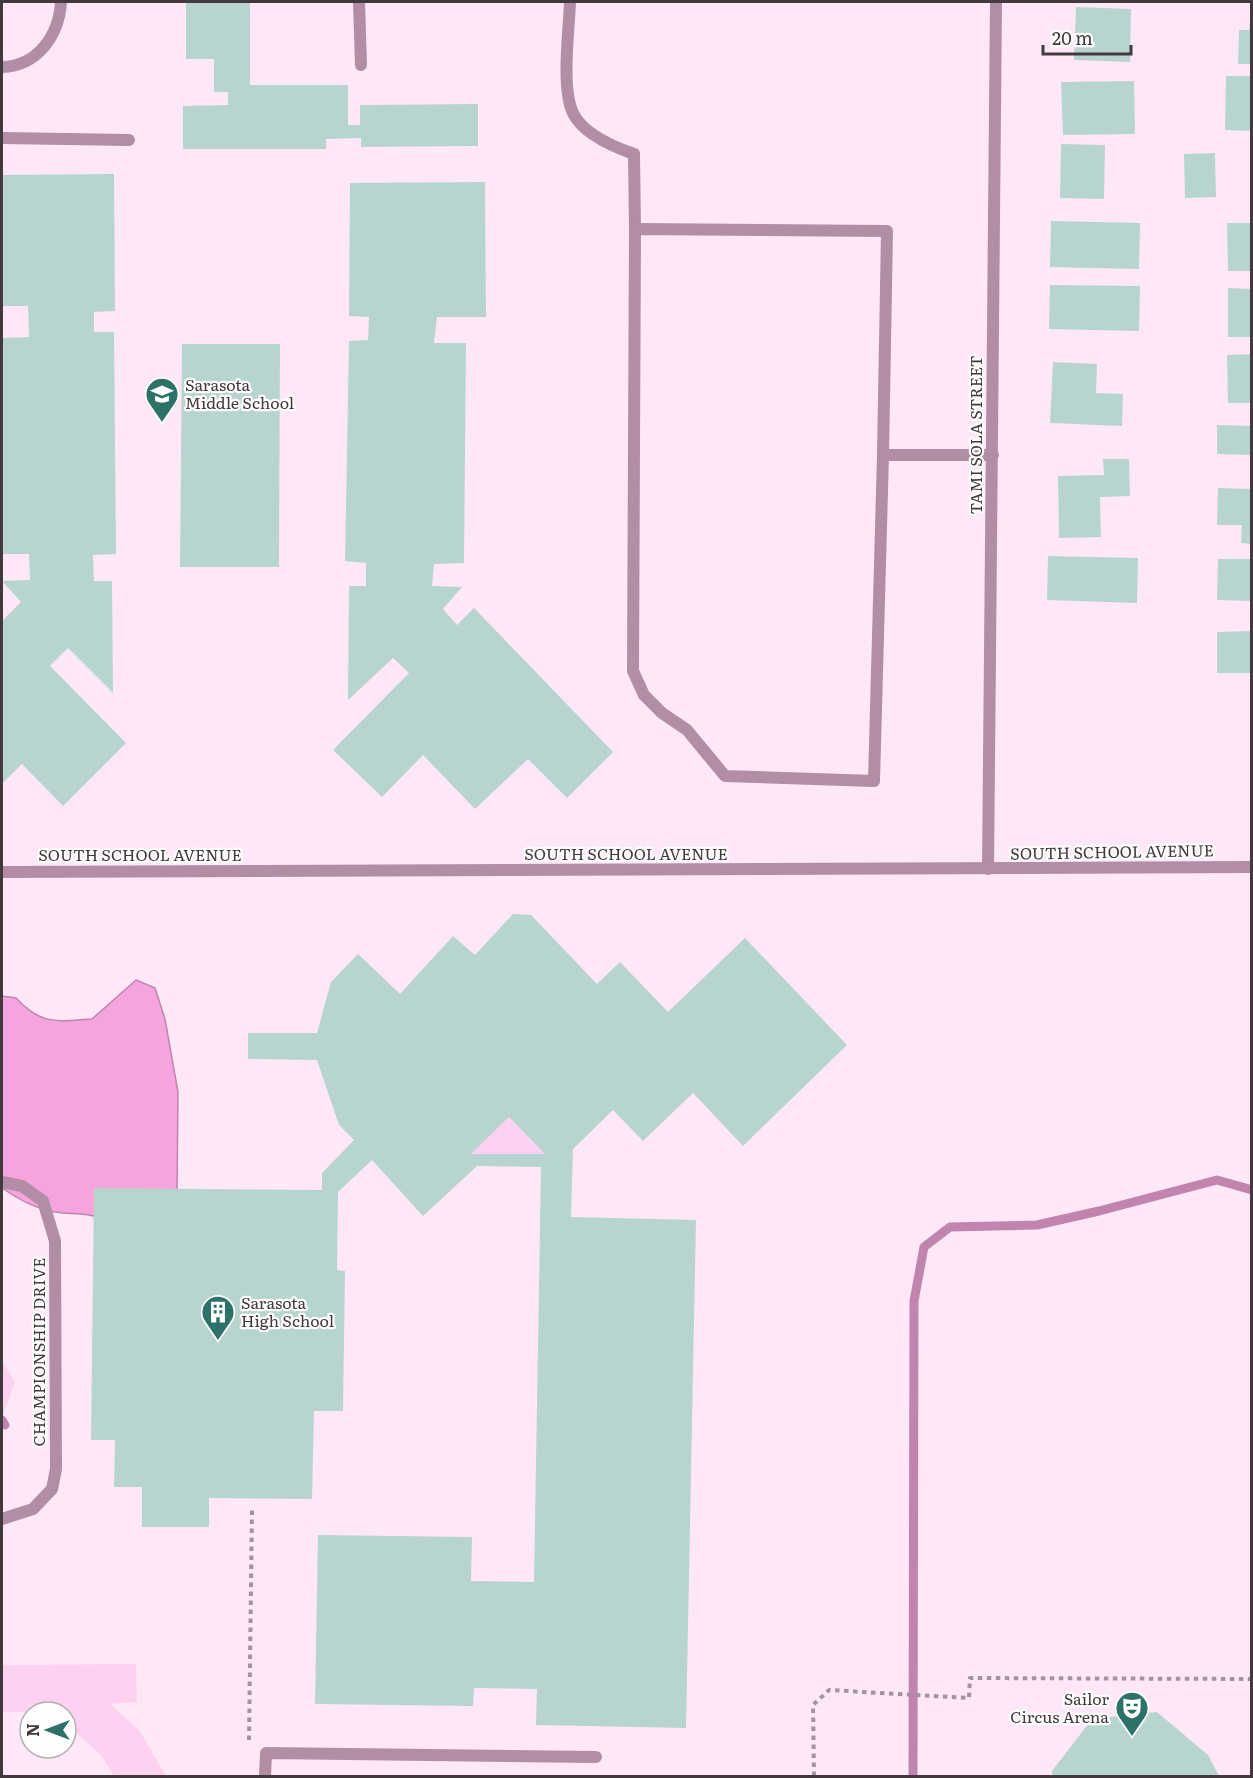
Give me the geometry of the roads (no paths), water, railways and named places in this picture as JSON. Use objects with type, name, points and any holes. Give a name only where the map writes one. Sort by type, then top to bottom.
[{"type":"street","points":[[2,67],[15,67],[43,49],[53,36],[61,2]]},
{"type":"street","points":[[360,2],[361,65]]},
{"type":"street","points":[[570,2],[567,93],[573,115],[608,144],[634,154],[633,671],[644,695],[662,713],[687,730],[725,776],[873,781],[887,231],[635,229]]},
{"type":"street","name":"TAMI SOLA STREET","points":[[988,869],[996,2]]},
{"type":"street","points":[[2,138],[129,140]]},
{"type":"street","points":[[883,455],[993,455]]},
{"type":"street","name":"SOUTH SCHOOL AVENUE","points":[[2,872],[1251,867]]},
{"type":"street","name":"CHAMPIONSHIP DRIVE","points":[[2,1182],[22,1186],[43,1201],[54,1240],[57,1468],[52,1489],[33,1509],[2,1519]]},
{"type":"street","points":[[265,1776],[266,1753],[596,1757]]},
{"type":"waterway","points":[[913,1776],[914,1301],[924,1247],[950,1227],[1037,1225],[1217,1180],[1252,1190]]},
{"type":"waterway","points":[[2,1420],[5,1425]]},
{"type":"place","name":"Sarasota Middle School","points":[[162,423]]},
{"type":"place","name":"Sarasota High School","points":[[218,1341]]},
{"type":"place","name":"Sailor Circus Arena","points":[[1132,1737]]}]
